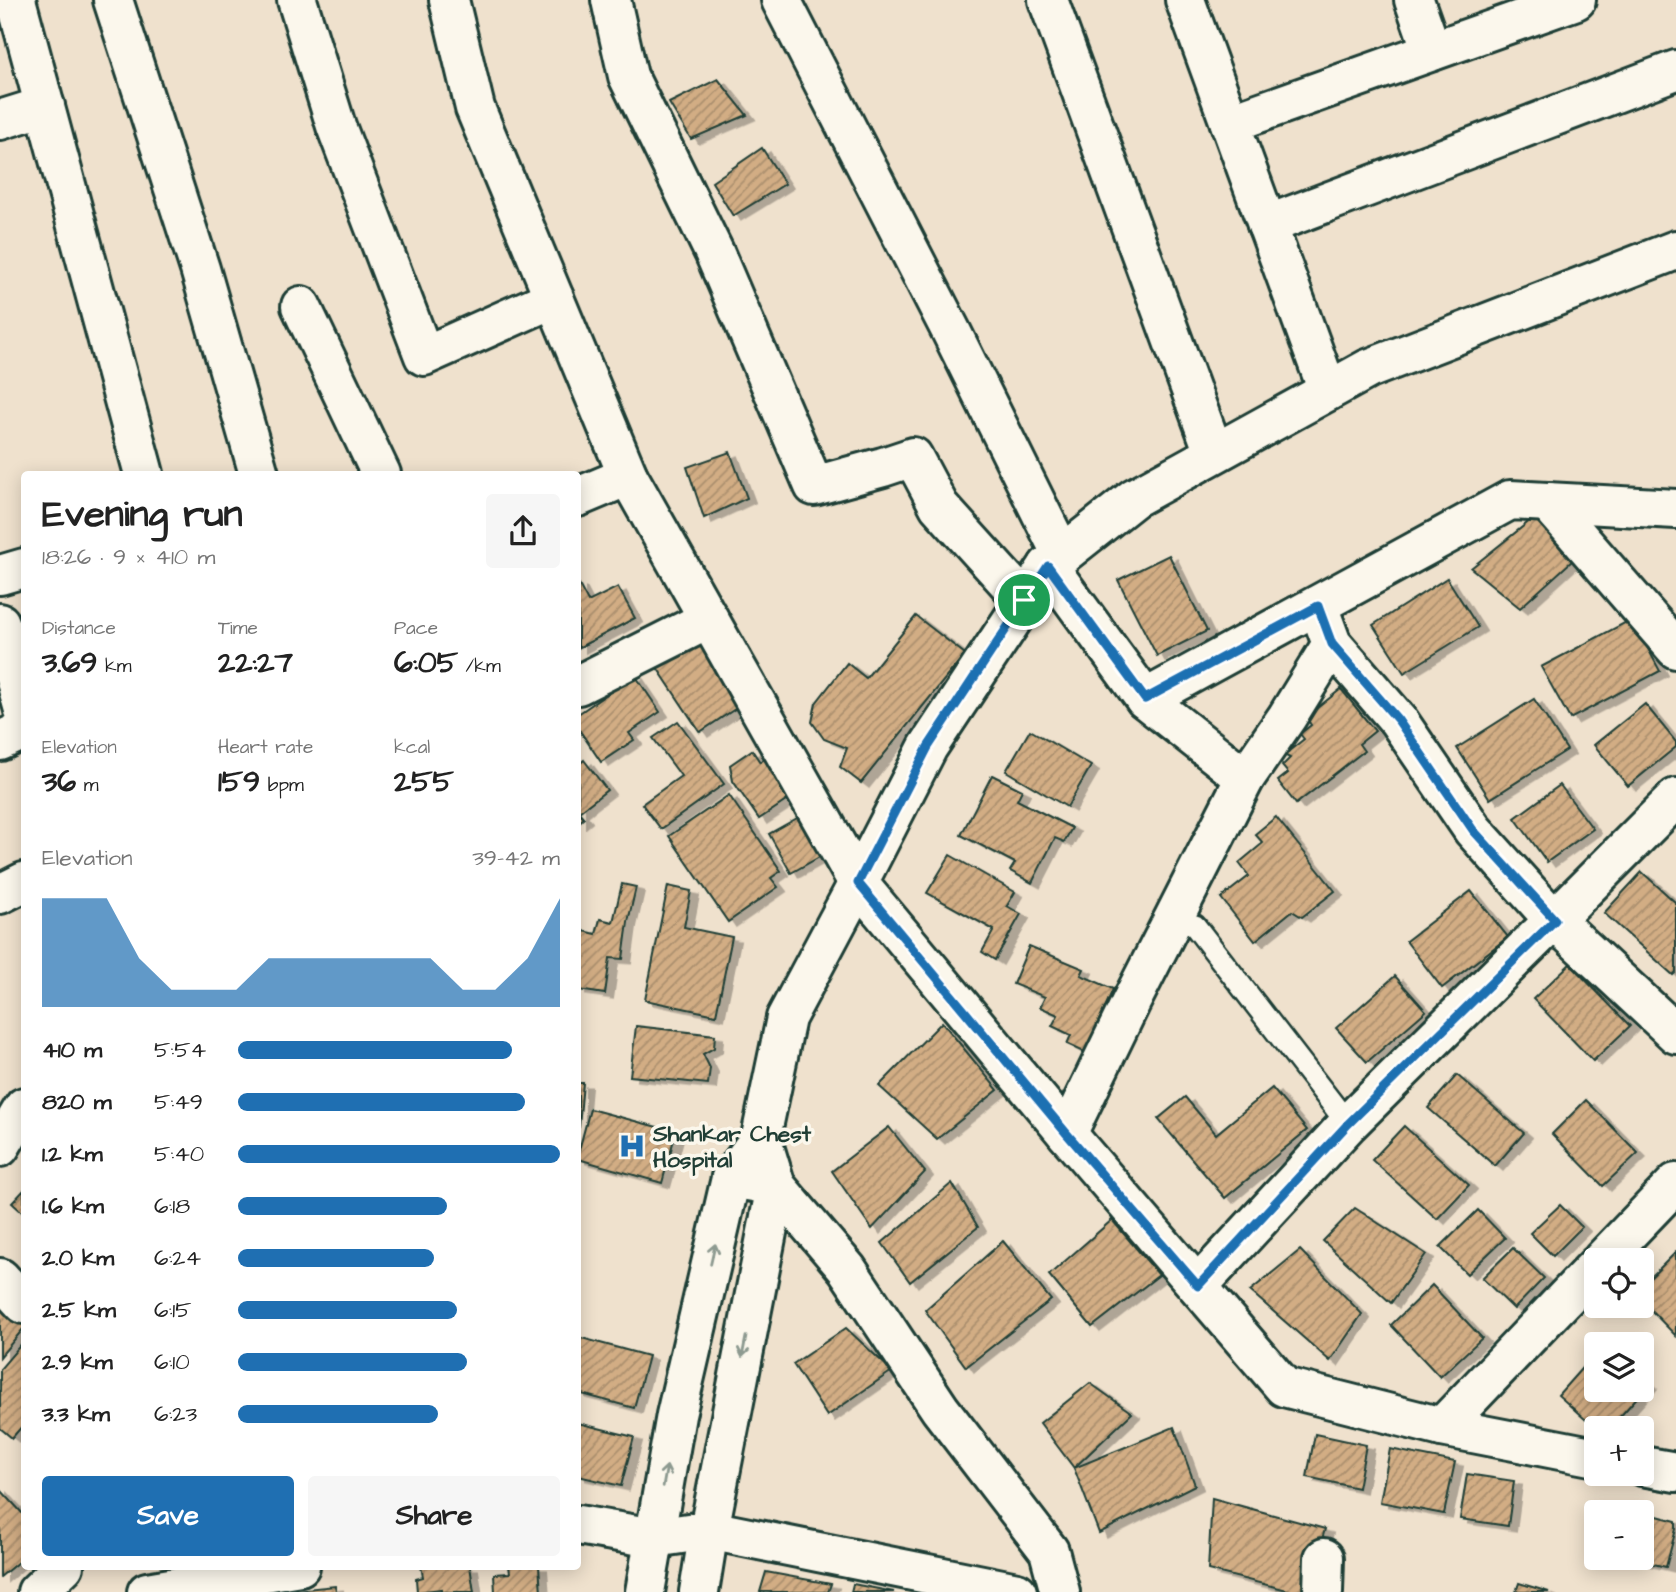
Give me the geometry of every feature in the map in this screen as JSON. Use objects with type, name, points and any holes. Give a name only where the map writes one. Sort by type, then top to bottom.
[{"type":"street","points":[[16,0],[143,471]]},
{"type":"street","points":[[113,0],[200,269],[258,471]]},
{"type":"street","points":[[297,0],[336,126],[424,356],[554,298]]},
{"type":"street","points":[[449,0],[475,108],[628,475],[858,883],[1067,1134],[1284,1387],[1441,1427],[1584,1455]]},
{"type":"street","points":[[611,0],[628,76],[714,253],[814,486],[913,457],[939,506],[1024,600]]},
{"type":"street","points":[[781,0],[957,343],[1055,561],[1145,699],[1245,779]]},
{"type":"street","points":[[1048,0],[1214,453]]},
{"type":"street","points":[[1185,0],[1328,391]]},
{"type":"street","points":[[1414,0],[1432,51]]},
{"type":"street","points":[[1230,123],[1576,0]]},
{"type":"street","points":[[1267,225],[1676,70]]},
{"type":"street","points":[[0,120],[45,106]]},
{"type":"street","points":[[645,1592],[676,1415],[731,1178],[761,1136],[786,1018],[928,747],[1024,600],[1055,561],[1133,498],[1368,369],[1676,250]]},
{"type":"street","points":[[301,306],[380,471]]},
{"type":"street","points":[[581,496],[628,475]]},
{"type":"street","points":[[1145,699],[1510,500],[1676,509]]},
{"type":"street","points":[[1548,502],[1676,649]]},
{"type":"street","points":[[0,575],[21,569]]},
{"type":"street","points":[[1318,606],[1332,644],[1398,720],[1473,830],[1555,920],[1676,1034]]},
{"type":"street","points":[[581,683],[709,619]]},
{"type":"street","points":[[0,623],[21,699]]},
{"type":"street","points":[[1067,1134],[1245,779],[1332,644]]},
{"type":"street","points":[[0,741],[21,731]]},
{"type":"street","points":[[1198,1286],[1348,1124],[1676,797]]},
{"type":"street","points":[[0,894],[21,884]]},
{"type":"street","points":[[0,1147],[21,1112]]},
{"type":"street","points":[[761,1136],[776,1186],[847,1269],[940,1409],[1049,1551],[1060,1592]]},
{"type":"street","points":[[731,1178],[776,1186]]},
{"type":"street","points":[[1614,1248],[1676,1183]]},
{"type":"street","points":[[699,1592],[776,1186]]},
{"type":"street","points":[[0,1278],[21,1301]]},
{"type":"street","points":[[1441,1427],[1584,1278]]},
{"type":"street","points":[[1654,1468],[1676,1472]]},
{"type":"street","points":[[581,1526],[654,1538],[709,1531],[1017,1592]]},
{"type":"street","points":[[37,1592],[60,1570]]},
{"type":"street","points":[[147,1592],[276,1570]]},
{"type":"lane","points":[[1195,926],[1348,1124]]},
{"type":"building","points":[[718,79],[747,115],[691,139],[669,103]]},
{"type":"building","points":[[762,148],[785,184],[733,216],[712,182]]},
{"type":"building","points":[[730,452],[747,498],[704,518],[687,467]]},
{"type":"building","points":[[1536,516],[1572,561],[1520,608],[1471,568]]},
{"type":"building","points":[[1169,555],[1207,631],[1157,656],[1118,580]]},
{"type":"building","points":[[1447,578],[1478,627],[1404,673],[1373,625]]},
{"type":"building","points":[[618,587],[635,618],[581,646],[581,589],[588,602]]},
{"type":"building","points":[[916,616],[965,654],[861,783],[840,767],[847,748],[824,739],[812,722],[816,703],[847,663],[866,678]]},
{"type":"building","points":[[1632,619],[1660,671],[1570,719],[1541,667]]},
{"type":"building","points":[[699,634],[744,703],[700,732],[654,663]]},
{"type":"building","points":[[635,675],[660,712],[629,733],[634,740],[601,762],[581,732],[581,712]]},
{"type":"building","points":[[1341,689],[1375,731],[1359,744],[1364,751],[1296,804],[1278,781],[1288,773],[1282,766],[1290,758],[1284,755],[1304,739],[1300,734],[1311,725],[1306,717]]},
{"type":"building","points":[[1534,699],[1567,750],[1490,799],[1457,748]]},
{"type":"building","points":[[1645,704],[1676,742],[1676,747],[1628,786],[1594,745]]},
{"type":"building","points":[[678,721],[724,784],[661,829],[642,804],[681,776],[653,738]]},
{"type":"building","points":[[1030,730],[1091,766],[1067,807],[1006,771]]},
{"type":"building","points":[[752,750],[760,762],[766,758],[792,797],[759,819],[733,781],[730,765]]},
{"type":"building","points":[[584,760],[607,790],[581,810],[581,762]]},
{"type":"building","points":[[992,775],[1022,790],[1017,800],[1072,828],[1064,842],[1055,838],[1032,883],[1010,871],[1015,863],[961,835]]},
{"type":"building","points":[[1560,785],[1593,829],[1547,862],[1515,818]]},
{"type":"building","points":[[729,795],[781,871],[771,878],[778,887],[728,922],[669,836]]},
{"type":"building","points":[[799,817],[821,856],[791,873],[769,834]]},
{"type":"building","points":[[1276,817],[1335,891],[1302,917],[1292,911],[1255,941],[1221,898],[1249,876],[1239,863],[1263,843],[1255,834]]},
{"type":"building","points":[[950,855],[1015,892],[1007,906],[1021,914],[995,960],[982,952],[994,930],[927,893]]},
{"type":"building","points":[[1642,872],[1676,903],[1676,972],[1673,975],[1604,913]]},
{"type":"building","points":[[622,884],[636,887],[623,959],[610,958],[605,994],[581,990],[581,939],[584,931],[596,934],[600,919],[613,922]]},
{"type":"building","points":[[668,886],[691,891],[684,927],[732,937],[716,1015],[645,1000]]},
{"type":"building","points":[[1471,891],[1508,937],[1442,988],[1406,941]]},
{"type":"building","points":[[1029,946],[1084,969],[1081,975],[1113,989],[1086,1053],[1067,1044],[1071,1035],[1052,1026],[1058,1015],[1040,1007],[1045,997],[1013,984]]},
{"type":"building","points":[[1570,964],[1630,1026],[1593,1061],[1533,999]]},
{"type":"building","points":[[1395,976],[1426,1011],[1367,1062],[1336,1028]]},
{"type":"building","points":[[942,1022],[998,1090],[937,1139],[879,1086]]},
{"type":"building","points":[[636,1026],[715,1035],[714,1048],[703,1054],[710,1068],[708,1084],[630,1076]]},
{"type":"building","points":[[1457,1075],[1524,1133],[1495,1166],[1428,1108]]},
{"type":"building","points":[[1272,1088],[1307,1130],[1225,1198],[1158,1119],[1185,1097],[1216,1134]]},
{"type":"building","points":[[1586,1100],[1638,1153],[1603,1186],[1552,1134]]},
{"type":"building","points":[[590,1109],[676,1132],[662,1183],[581,1160],[581,1143]]},
{"type":"building","points":[[1404,1126],[1469,1185],[1437,1219],[1372,1160]]},
{"type":"building","points":[[889,1127],[925,1172],[872,1229],[832,1171]]},
{"type":"building","points":[[952,1183],[978,1227],[910,1282],[882,1243]]},
{"type":"building","points":[[21,1193],[21,1211],[12,1203]]},
{"type":"building","points":[[1560,1205],[1582,1227],[1553,1256],[1530,1233]]},
{"type":"building","points":[[1355,1208],[1426,1254],[1391,1303],[1323,1241]]},
{"type":"building","points":[[1478,1210],[1505,1238],[1467,1274],[1440,1247]]},
{"type":"building","points":[[1112,1220],[1159,1275],[1092,1327],[1049,1275]]},
{"type":"building","points":[[1003,1241],[1051,1300],[966,1367],[925,1310]]},
{"type":"building","points":[[1513,1248],[1544,1278],[1514,1309],[1482,1278]]},
{"type":"building","points":[[1300,1250],[1362,1314],[1330,1361],[1250,1291]]},
{"type":"building","points":[[1676,1252],[1676,1336],[1654,1313],[1654,1274]]},
{"type":"building","points":[[1432,1285],[1482,1338],[1440,1377],[1391,1325]]},
{"type":"building","points":[[0,1303],[21,1321],[21,1332],[0,1357]]},
{"type":"building","points":[[846,1328],[892,1371],[827,1416],[793,1364]]},
{"type":"building","points":[[581,1338],[648,1356],[634,1408],[581,1394]]},
{"type":"building","points":[[21,1344],[21,1428],[12,1438],[0,1428],[0,1369]]},
{"type":"building","points":[[1584,1366],[1584,1402],[1633,1402],[1621,1416],[1584,1416],[1584,1418],[1558,1395]]},
{"type":"building","points":[[1090,1383],[1132,1413],[1074,1468],[1040,1423]]},
{"type":"building","points":[[581,1424],[634,1437],[621,1486],[581,1477]]},
{"type":"building","points":[[1174,1427],[1195,1485],[1099,1533],[1074,1468]]},
{"type":"building","points":[[1315,1434],[1366,1445],[1358,1488],[1307,1477]]},
{"type":"building","points":[[1390,1449],[1455,1462],[1444,1514],[1380,1502]]},
{"type":"building","points":[[1467,1474],[1514,1481],[1508,1526],[1460,1519]]},
{"type":"building","points":[[0,1489],[21,1512],[21,1560],[0,1577]]},
{"type":"building","points":[[1212,1498],[1325,1529],[1307,1592],[1295,1592],[1208,1570]]},
{"type":"building","points":[[1654,1515],[1676,1521],[1666,1567],[1654,1564]]},
{"type":"building","points":[[422,1570],[471,1570],[474,1592],[442,1592],[442,1589],[417,1592],[416,1579],[423,1577]]},
{"type":"building","points":[[510,1570],[539,1570],[541,1592],[495,1592],[494,1574],[510,1573]]},
{"type":"building","points":[[766,1572],[831,1584],[828,1592],[760,1592]]},
{"type":"building","points":[[1519,1583],[1549,1592],[1516,1592]]},
{"type":"building","points":[[853,1584],[894,1592],[851,1592]]},
{"type":"building","points":[[335,1586],[336,1592],[276,1592]]},
{"type":"place","name":"Shankar Chest Hospital","points":[[632,1146]]},
{"type":"route","points":[[1048,566],[1145,699],[1318,606],[1332,644],[1398,720],[1473,830],[1555,920],[1348,1124],[1198,1286],[1067,1134],[858,883],[928,747],[1024,600],[1048,566]]}]
